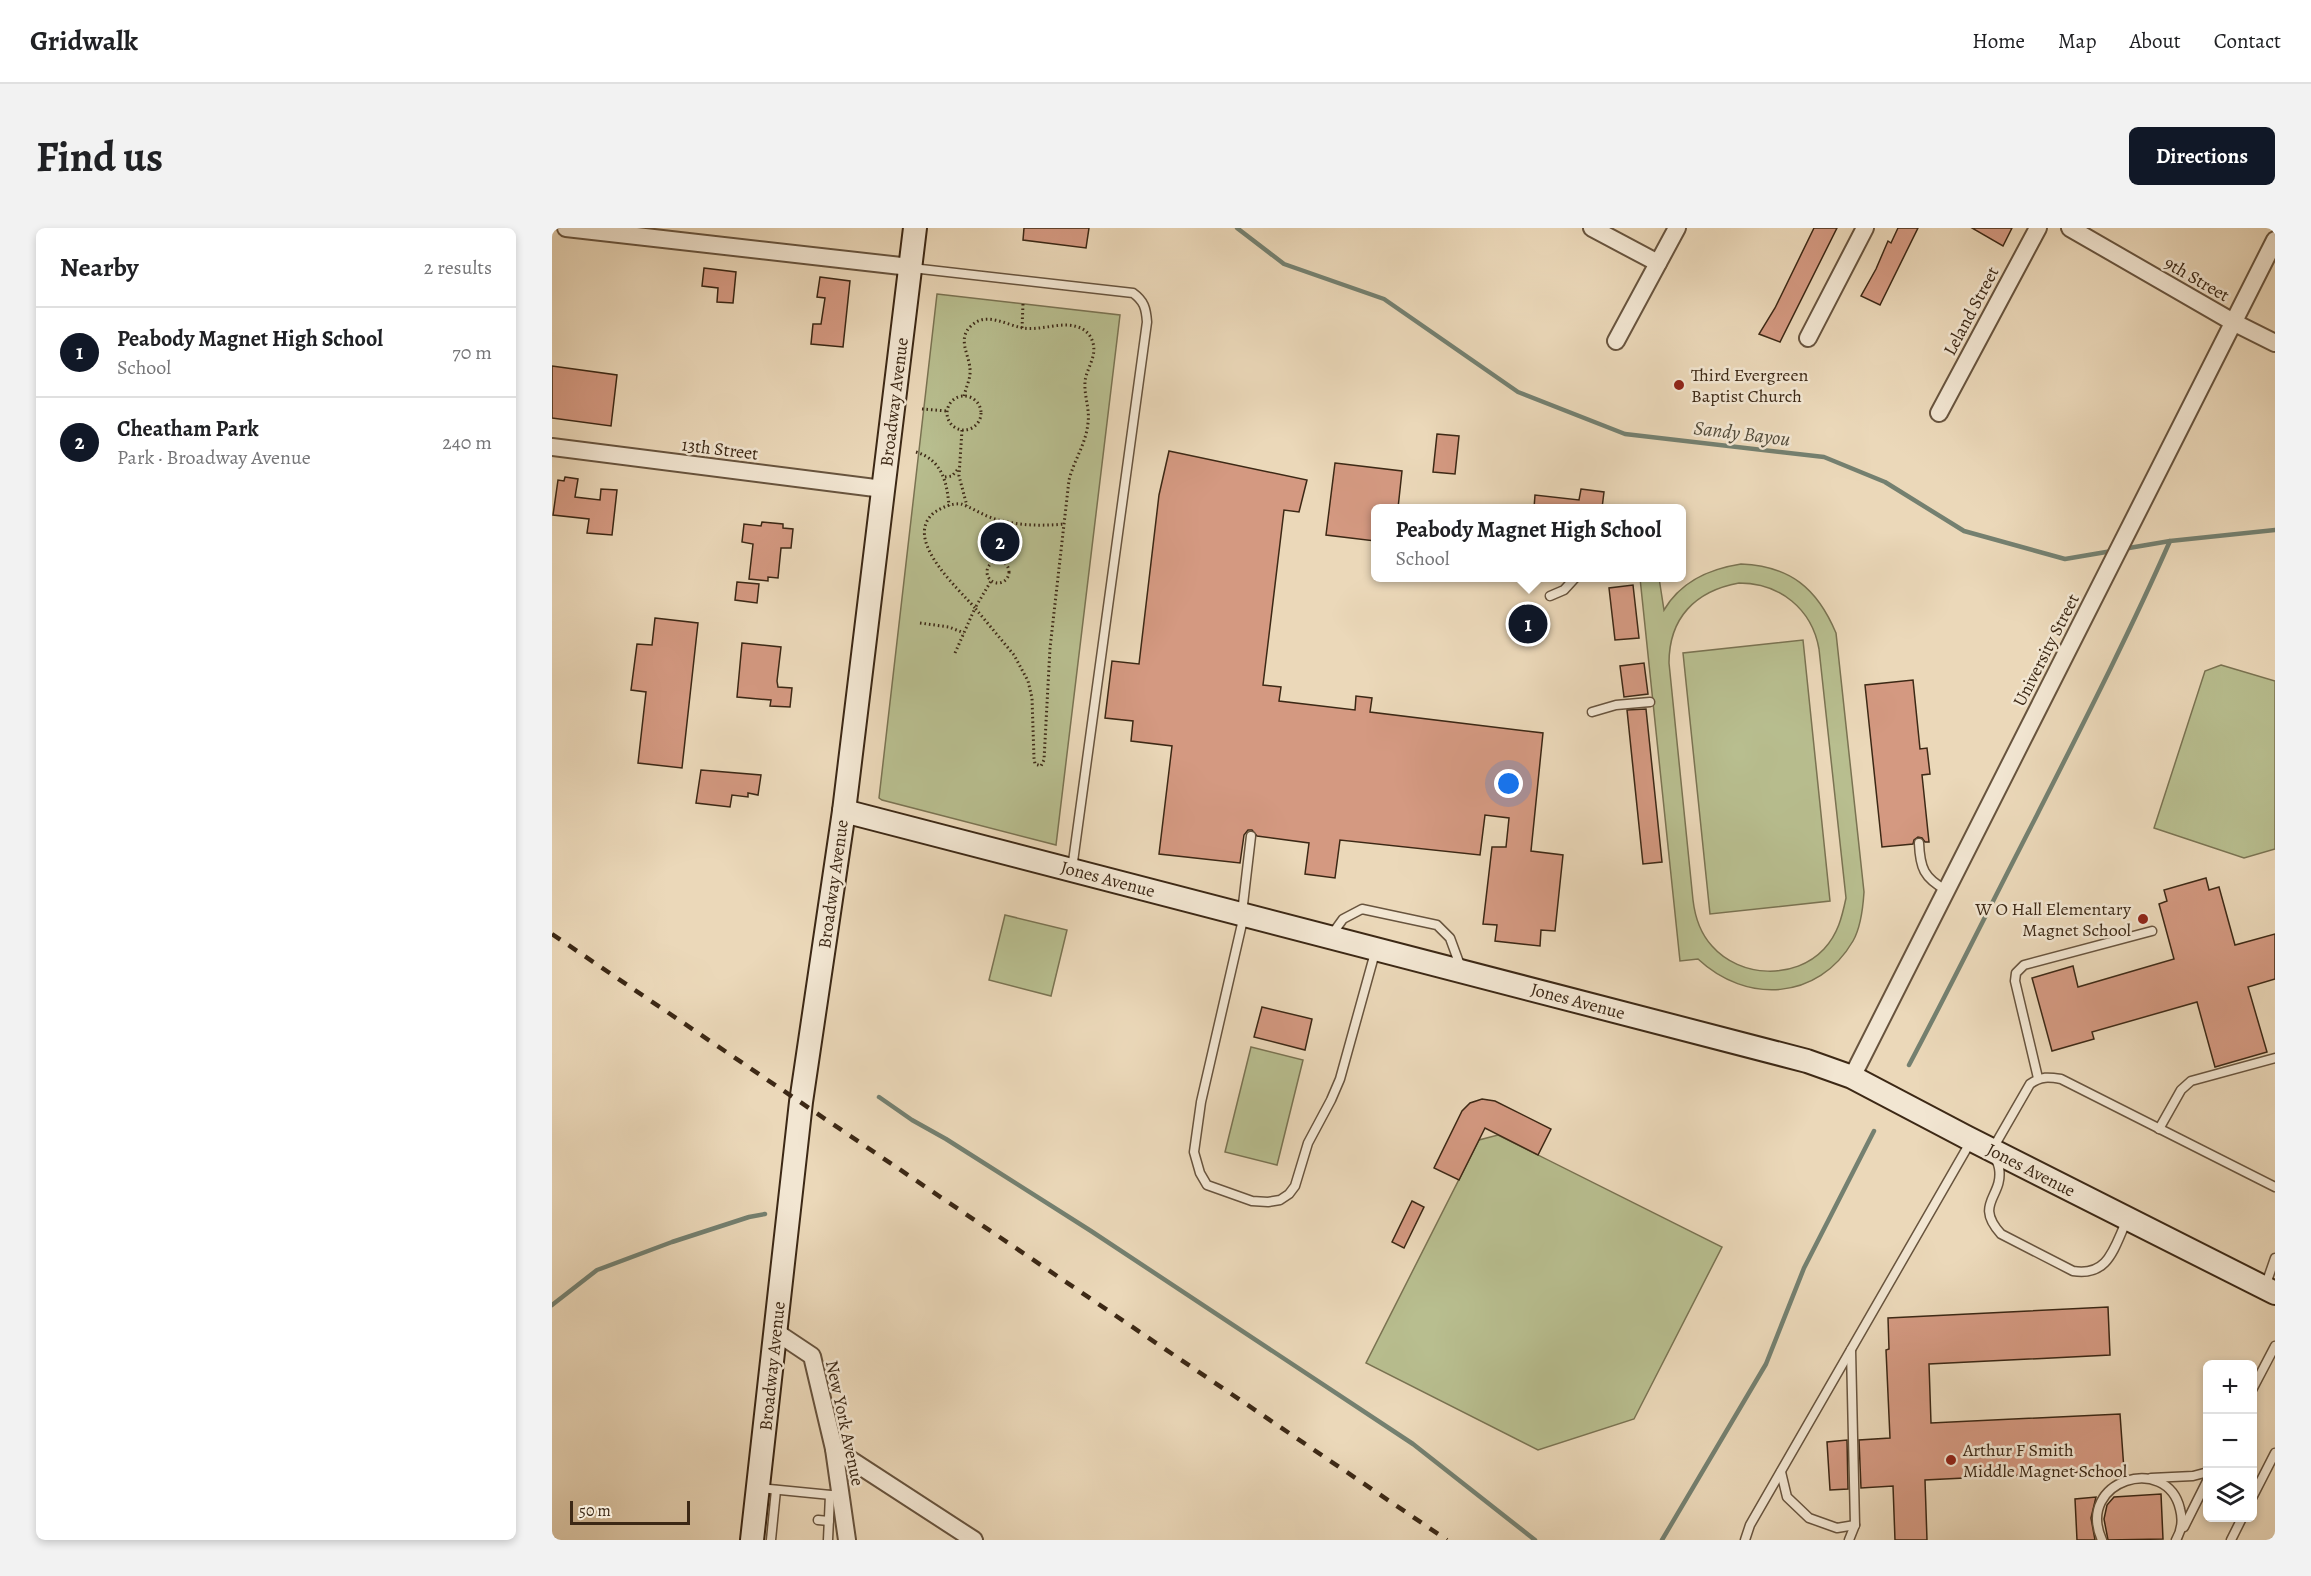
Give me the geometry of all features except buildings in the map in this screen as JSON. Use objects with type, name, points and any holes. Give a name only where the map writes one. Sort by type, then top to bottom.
[{"type":"street","points":[[566,228],[910,267]]},
{"type":"street","name":"Broadway Avenue","points":[[752,1540],[767,1489],[776,1332],[801,1102],[844,811],[915,228]]},
{"type":"street","points":[[1592,228],[1658,263]]},
{"type":"street","points":[[1616,341],[1677,228]]},
{"type":"street","points":[[1808,338],[1865,228]]},
{"type":"street","name":"Leland Street","points":[[1939,413],[2038,228]]},
{"type":"street","name":"9th Street","points":[[2070,228],[2233,322],[2275,343]]},
{"type":"street","name":"University Street","points":[[1852,1077],[2275,240]]},
{"type":"street","name":"13th Street","points":[[552,447],[883,489]]},
{"type":"street","name":"Jones Avenue","points":[[844,811],[1807,1061],[1852,1077],[2270,1290]]},
{"type":"street","name":"New York Avenue","points":[[776,1332],[812,1356],[834,1449],[836,1495],[848,1540]]},
{"type":"street","points":[[834,1449],[975,1540]]},
{"type":"lane","points":[[910,267],[1132,292],[1141,298],[1146,308],[1147,322],[1072,870]]},
{"type":"lane","points":[[1550,597],[1564,590],[1571,582]]},
{"type":"lane","points":[[1592,712],[1616,705],[1650,702]]},
{"type":"lane","points":[[1251,836],[1243,914],[1201,1102],[1194,1152],[1200,1173],[1208,1185],[1252,1201],[1268,1202],[1280,1200],[1295,1186],[1308,1143],[1340,1079],[1376,949]]},
{"type":"lane","points":[[1919,843],[1926,876],[1946,890]]},
{"type":"lane","points":[[1330,937],[1343,919],[1362,909],[1437,925],[1450,938],[1462,971]]},
{"type":"lane","points":[[2038,1078],[2015,981],[2016,973],[2024,965],[2152,931]]},
{"type":"lane","points":[[2159,1129],[2181,1090],[2191,1081],[2275,1058]]},
{"type":"lane","points":[[2128,1219],[2109,1258],[2094,1271],[2084,1273],[2073,1271],[2001,1234],[1992,1225],[1989,1203],[1999,1178],[1999,1168],[1992,1150],[2030,1084],[2038,1078],[2061,1079],[2275,1187]]},
{"type":"lane","points":[[1745,1540],[1750,1525],[1780,1472],[1972,1140]]},
{"type":"lane","points":[[2270,1290],[2275,1258]]},
{"type":"lane","points":[[2257,1382],[2275,1346]]},
{"type":"lane","points":[[1849,1540],[1855,1525],[1851,1350]]},
{"type":"lane","points":[[2257,1490],[2275,1453]]},
{"type":"lane","points":[[1780,1472],[1787,1497],[1809,1518],[1837,1528],[1855,1525]]},
{"type":"lane","points":[[2102,1540],[2097,1530],[2096,1517],[2107,1491],[2119,1482],[2133,1478],[2193,1476],[2203,1473]]},
{"type":"lane","points":[[2148,1478],[2161,1484],[2176,1499],[2182,1520],[2178,1538]]},
{"type":"lane","points":[[771,1540],[778,1516],[767,1489],[836,1495],[829,1521],[828,1540]]},
{"type":"lane","points":[[2178,1538],[2203,1489]]},
{"type":"lane","points":[[818,1520],[829,1521]]},
{"type":"lane","points":[[2231,1540],[2240,1522]]},
{"type":"path","points":[[1022,328],[1023,304]]},
{"type":"path","points":[[964,396],[970,368],[964,344],[969,327],[984,319],[993,319],[1022,328],[1044,329],[1075,326],[1084,329],[1094,344],[1094,353],[1085,381],[1089,412],[1088,425],[1085,441],[1072,467],[1069,480],[1065,524],[1050,648],[1044,760],[1041,766],[1035,764],[1032,698],[1022,666],[935,561],[926,546],[928,521],[932,515],[948,506],[962,504],[996,519],[1016,523],[1065,524]]},
{"type":"path","points":[[964,396],[975,400],[981,409],[977,424],[967,430],[951,425],[947,411],[953,399],[964,396]]},
{"type":"path","points":[[922,409],[947,411]]},
{"type":"path","points":[[962,430],[960,485],[968,508]]},
{"type":"path","points":[[916,452],[932,460],[945,477],[948,506]]},
{"type":"path","points":[[945,477],[952,476],[960,466]]},
{"type":"path","points":[[1000,561],[1006,564],[1009,571],[1008,579],[998,584],[991,581],[987,575],[990,565],[1000,561]]},
{"type":"path","points":[[955,652],[975,608],[991,581]]},
{"type":"path","points":[[920,623],[949,627],[964,633]]},
{"type":"green space","points":[[937,294],[1120,315],[1056,845],[879,798]]},
{"type":"green space","points":[[1741,564],[1774,569],[1788,575],[1811,592],[1836,633],[1864,892],[1860,924],[1856,936],[1838,961],[1821,975],[1801,985],[1780,989],[1759,989],[1738,984],[1717,974],[1698,959],[1680,961],[1640,582],[1660,582],[1664,610],[1687,584],[1718,569]],"holes":[[[1739,583],[1768,588],[1792,601],[1801,611],[1809,622],[1819,649],[1846,898],[1836,931],[1824,949],[1812,959],[1798,966],[1768,971],[1752,969],[1724,957],[1708,941],[1697,919],[1693,900],[1669,663],[1674,633],[1687,609],[1698,600],[1723,587]]]},
{"type":"green space","points":[[1803,640],[1830,901],[1710,914],[1683,653]]},
{"type":"green space","points":[[2221,665],[2275,681],[2275,849],[2244,858],[2154,828],[2205,671]]},
{"type":"green space","points":[[1005,915],[1067,930],[1051,996],[989,980]]},
{"type":"green space","points":[[1251,1047],[1303,1060],[1277,1165],[1225,1152]]},
{"type":"green space","points":[[1498,1135],[1722,1247],[1634,1419],[1538,1450],[1366,1363],[1479,1140]]},
{"type":"waterway","name":"Sandy Bayou","points":[[1237,228],[1284,264],[1384,299],[1518,392],[1625,434],[1824,457],[1885,482],[1964,531],[2065,559],[2112,551]]},
{"type":"waterway","name":"Sandy Bayou","points":[[2123,549],[2170,541],[2275,530]]},
{"type":"waterway","points":[[1909,1065],[2088,713],[2170,541]]},
{"type":"waterway","points":[[879,1097],[912,1120],[1091,1231],[1413,1444],[1535,1540]]},
{"type":"waterway","points":[[1662,1540],[1766,1364],[1804,1268],[1874,1131]]},
{"type":"waterway","points":[[552,1305],[597,1270],[672,1242],[765,1214]]},
{"type":"railway","points":[[552,934],[1447,1540]]},
{"type":"place","name":"Third Evergreen Baptist Church","points":[[1679,385]]},
{"type":"place","name":"Cheatham Park","points":[[1000,542]]},
{"type":"place","name":"Peabody Magnet High School","points":[[1528,624]]},
{"type":"place","name":"W O Hall Elementary Magnet School","points":[[2143,919]]},
{"type":"place","name":"Arthur F Smith Middle Magnet School","points":[[1951,1460]]}]
